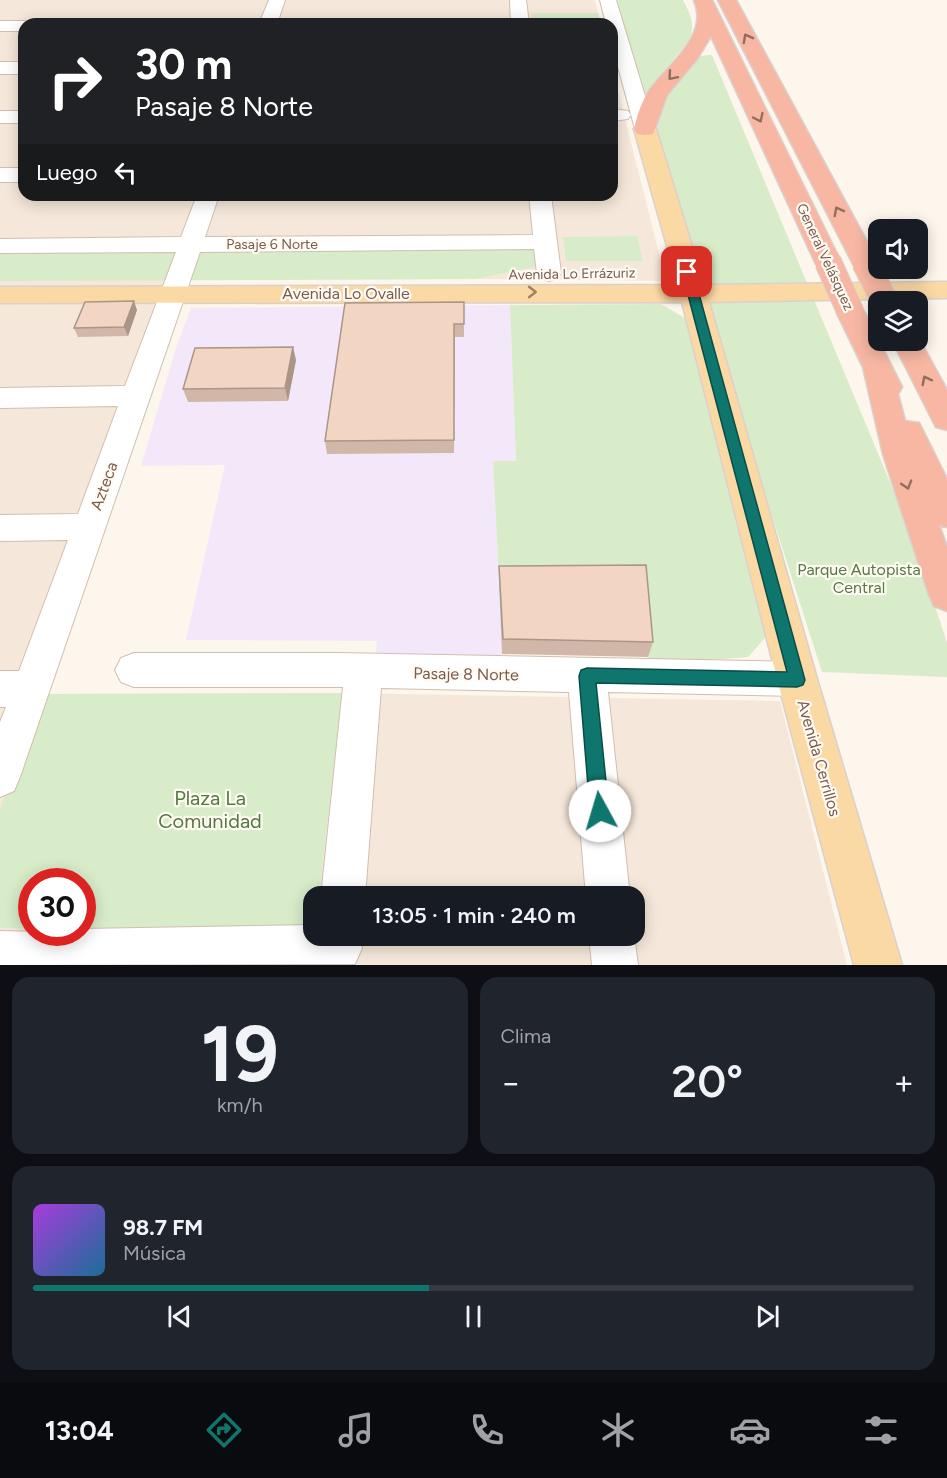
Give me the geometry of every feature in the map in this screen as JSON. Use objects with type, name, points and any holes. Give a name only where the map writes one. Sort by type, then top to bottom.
[{"type":"highway","points":[[645,129],[656,96],[698,44],[712,3]]},
{"type":"highway","name":"General Velásquez","points":[[712,3],[851,313],[947,514]]},
{"type":"highway","name":"General Velásquez","points":[[712,3],[865,262],[880,291]]},
{"type":"highway","points":[[912,351],[947,419]]},
{"type":"highway","points":[[877,367],[912,501],[947,595]]},
{"type":"main road","name":"Avenida Cerrillos","points":[[645,129],[690,282],[797,680],[878,965]]},
{"type":"main road","name":"Avenida Lo Errázuriz","points":[[453,292],[487,279],[508,275],[549,273],[690,282],[794,293],[947,290]]},
{"type":"main road","name":"Avenida Lo Errázuriz","points":[[690,282],[947,275]]},
{"type":"main road","name":"Avenida Lo Ovalle","points":[[0,295],[453,292],[690,282]]},
{"type":"street","points":[[270,18],[277,0]]},
{"type":"street","points":[[518,0],[520,18]]},
{"type":"street","points":[[608,0],[613,18]]},
{"type":"street","points":[[0,26],[18,26]]},
{"type":"street","points":[[618,35],[645,129]]},
{"type":"street","points":[[0,68],[18,68]]},
{"type":"street","points":[[0,117],[18,117]]},
{"type":"street","points":[[0,176],[18,175]]},
{"type":"street","name":"Azteca","points":[[0,777],[16,689],[89,527],[206,201]]},
{"type":"street","points":[[541,201],[549,273]]},
{"type":"street","name":"Pasaje 6 Norte","points":[[0,246],[545,242]]},
{"type":"street","points":[[0,398],[136,396]]},
{"type":"street","points":[[0,528],[89,527]]},
{"type":"street","name":"Pasaje 8 Norte","points":[[134,670],[797,680]]},
{"type":"street","points":[[344,886],[363,672]]},
{"type":"street","points":[[587,676],[607,886]]},
{"type":"street","points":[[613,946],[615,965]]},
{"type":"street","points":[[0,954],[52,959],[339,950]]},
{"type":"shaded area","points":[[0,0],[595,0],[600,18],[18,18],[18,201],[618,201],[618,91],[666,281],[187,280],[42,694],[342,693],[780,701],[847,965],[0,965]]},
{"type":"shaded area","points":[[510,305],[516,462],[493,462],[503,660],[375,660],[377,641],[186,640],[225,465],[141,466],[176,348],[191,308]]},
{"type":"green space","points":[[615,0],[683,0],[691,20],[692,29],[689,40],[642,99]]},
{"type":"green space","points":[[532,13],[598,13],[599,18],[532,18]]},
{"type":"green space","name":"Parque Autopista Central","points":[[712,55],[912,535],[947,643],[947,677],[822,672],[657,156],[652,126],[668,88],[699,56]]},
{"type":"green space","points":[[637,236],[643,261],[566,261],[563,237]]},
{"type":"green space","points":[[533,247],[536,267],[475,279],[0,281],[0,250]]},
{"type":"green space","points":[[661,304],[688,320],[767,636],[748,657],[649,665],[642,581],[499,581],[493,461],[516,461],[510,305]]},
{"type":"green space","name":"Plaza La Comunidad","points":[[342,693],[320,886],[303,886],[303,927],[96,928],[96,868],[18,868],[18,928],[0,928],[0,809],[41,694]]},
{"type":"building","points":[[134,301],[124,327],[74,328],[85,302]]},
{"type":"building","points":[[464,302],[464,324],[454,324],[454,440],[325,441],[345,303]]},
{"type":"building","points":[[293,347],[285,388],[183,389],[195,348]]},
{"type":"building","points":[[646,565],[653,642],[503,639],[499,566]]},
{"type":"route","points":[[600,811],[587,676],[797,680],[687,272]]}]
